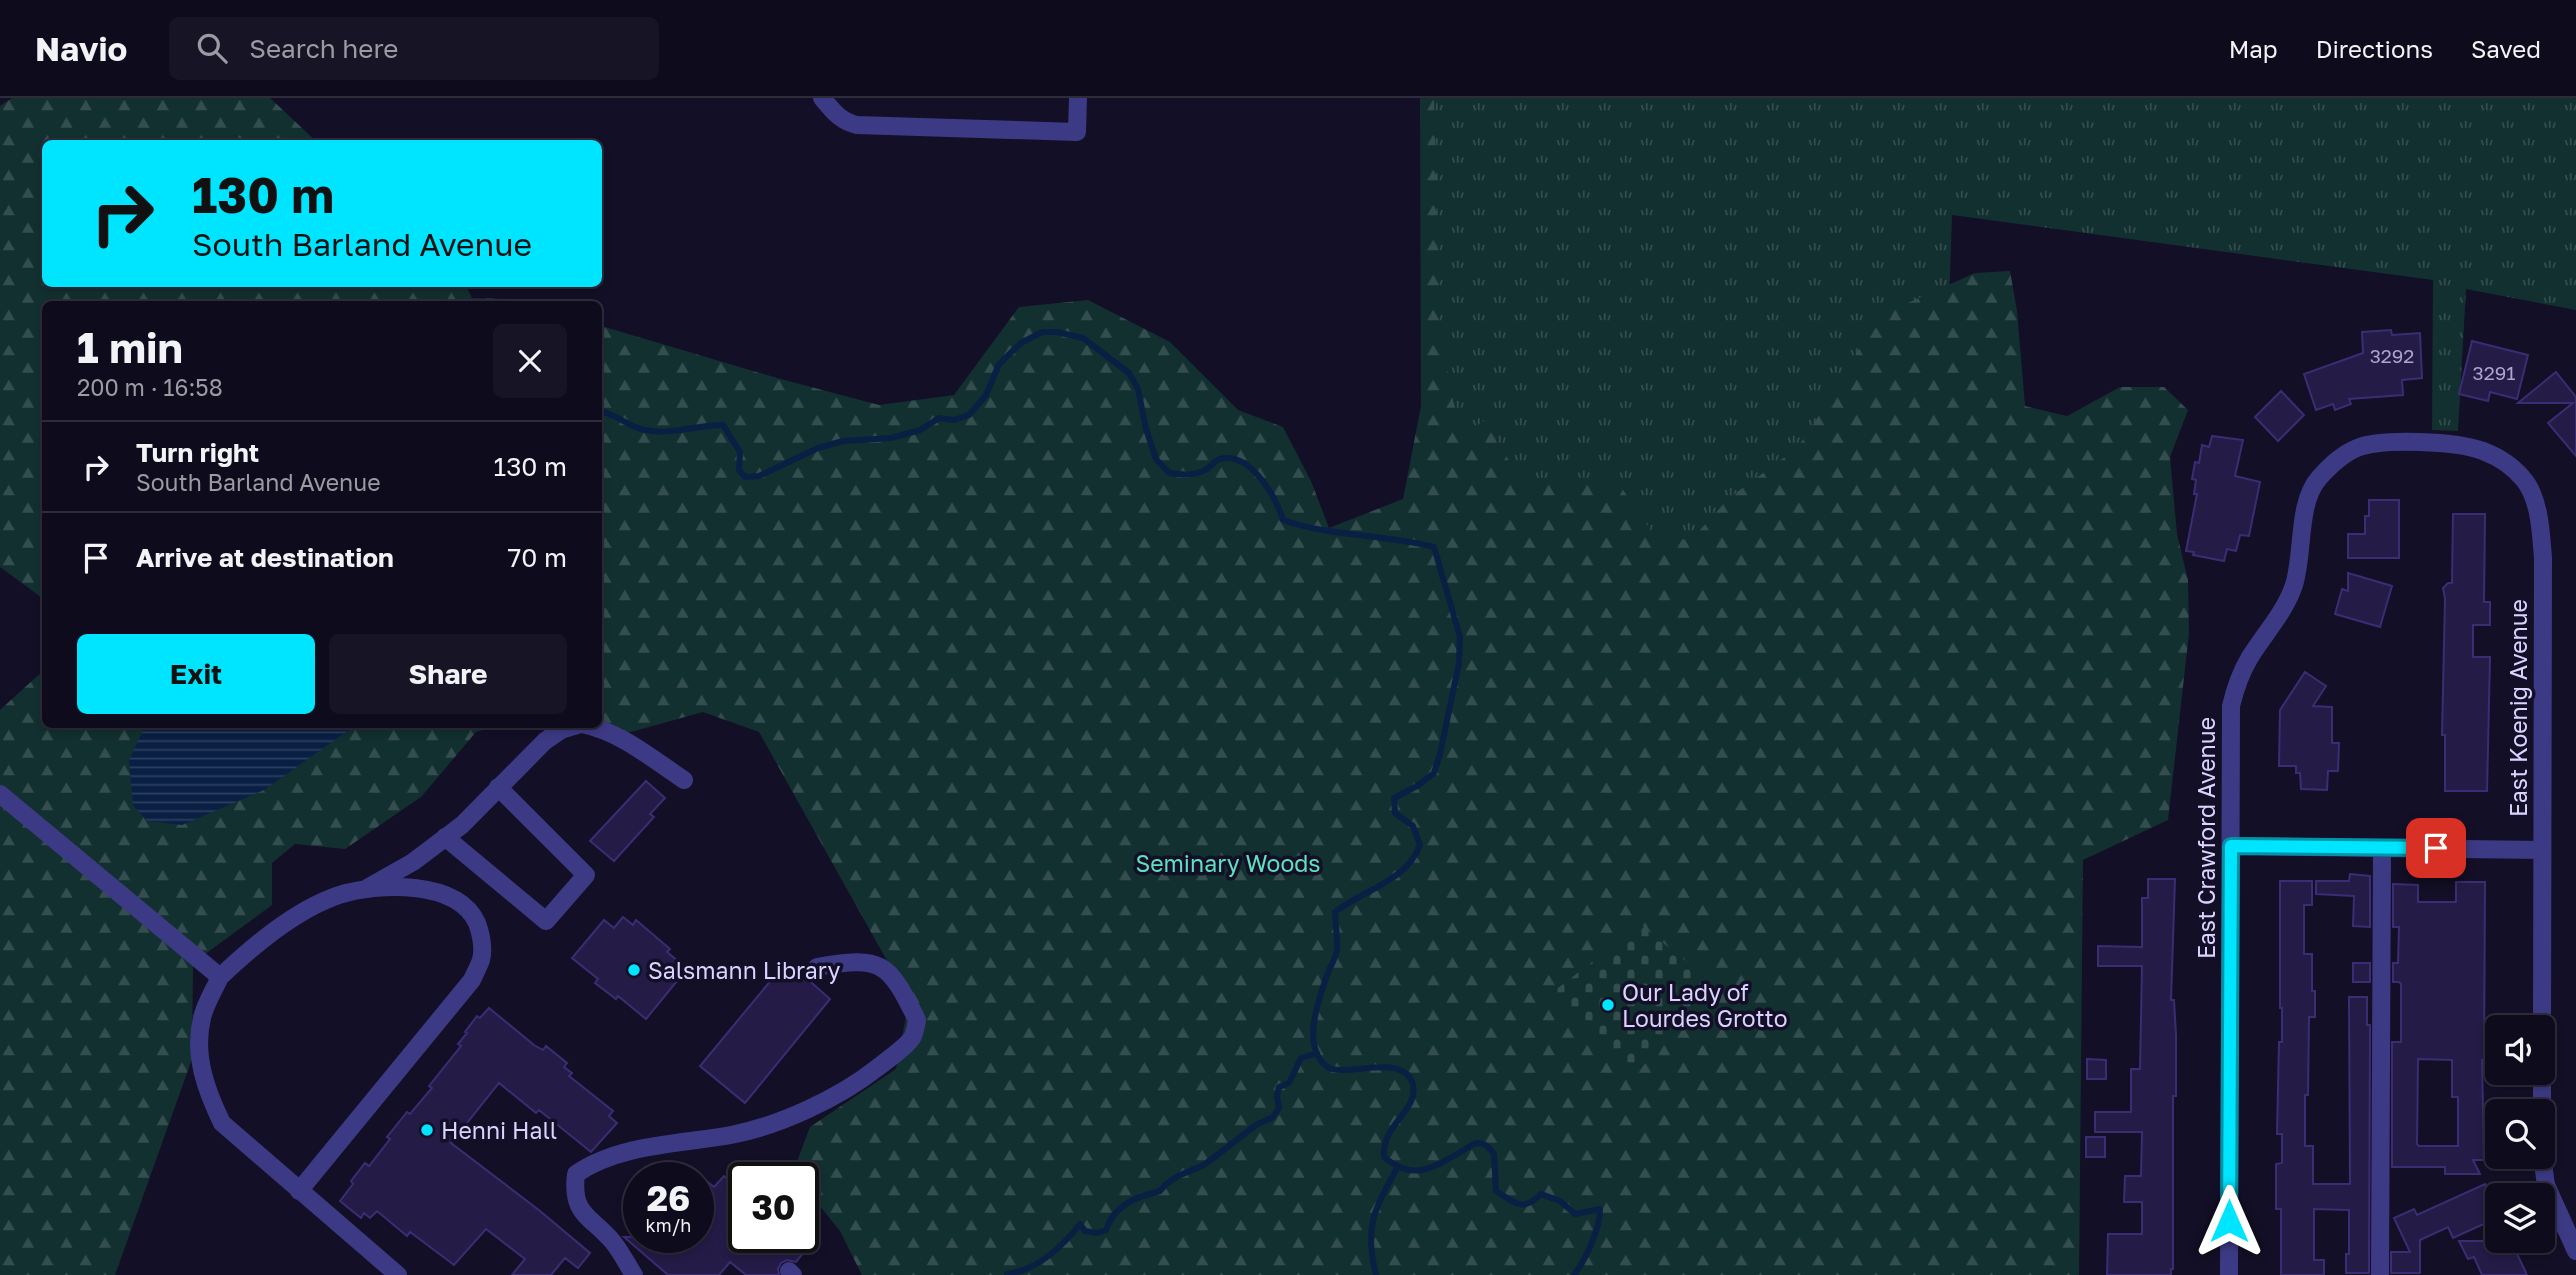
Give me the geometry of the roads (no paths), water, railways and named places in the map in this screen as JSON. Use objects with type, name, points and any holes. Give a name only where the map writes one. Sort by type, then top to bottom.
[{"type":"street","points":[[822,98],[835,114],[846,122],[857,125],[1077,132],[1078,98]]},
{"type":"street","name":"East Crawford Avenue","points":[[2229,1275],[2231,706],[2234,694],[2250,657],[2291,593],[2307,504],[2317,480],[2346,453],[2367,445],[2448,444]]},
{"type":"street","name":"East Koenig Avenue","points":[[2448,444],[2482,450],[2505,461],[2530,488],[2539,520],[2543,558],[2542,1015]]},
{"type":"street","points":[[363,889],[413,862],[462,825],[544,741],[568,728]]},
{"type":"street","points":[[598,728],[625,740],[684,780]]},
{"type":"street","points":[[445,837],[546,921],[586,876],[498,787]]},
{"type":"street","points":[[0,793],[220,977]]},
{"type":"street","points":[[2231,846],[2542,850]]},
{"type":"street","points":[[2380,1275],[2382,848]]},
{"type":"street","points":[[299,1191],[472,980],[481,959],[482,934],[473,915],[456,900],[433,891],[406,887],[363,889],[337,896],[290,920],[249,950],[220,977],[202,1017],[199,1053],[207,1092],[222,1123],[299,1191],[398,1275]]},
{"type":"street","points":[[634,1275],[614,1243],[579,1209],[574,1193],[576,1174],[590,1164],[626,1153],[734,1134],[772,1124],[862,1080],[913,1038],[917,1020],[888,971],[874,963],[853,961],[817,967]]},
{"type":"street","points":[[2544,1169],[2546,1185],[2576,1251]]},
{"type":"water","points":[[144,728],[352,728],[264,790],[182,825],[147,821],[133,805],[129,760]]},
{"type":"waterway","points":[[602,412],[639,428],[655,431],[723,425],[740,452],[739,470],[745,477],[759,476],[818,448],[843,441],[891,438],[920,430],[939,418],[954,420],[969,415],[986,395],[999,364],[1021,343],[1042,332],[1057,332],[1083,338],[1129,373],[1138,389],[1146,429],[1156,459],[1169,473],[1198,473],[1218,460],[1231,458],[1242,462],[1260,478],[1268,488],[1283,520],[1320,530],[1434,547],[1460,637],[1459,663],[1434,773],[1394,798],[1395,813],[1413,826],[1420,845],[1414,857],[1395,876],[1335,912],[1337,950],[1317,1009],[1314,1046],[1326,1066],[1334,1069],[1386,1067],[1398,1069],[1408,1075],[1413,1085],[1411,1102],[1393,1127],[1385,1146],[1384,1157],[1394,1165],[1414,1171],[1423,1170],[1442,1163],[1473,1144],[1482,1143],[1494,1154],[1496,1191],[1514,1202],[1524,1205],[1541,1194],[1560,1201],[1575,1214],[1600,1209],[1592,1244],[1574,1275]]},
{"type":"waterway","points":[[1007,1274],[1029,1268],[1048,1256],[1080,1224],[1085,1231],[1097,1233],[1106,1230],[1114,1214],[1127,1203],[1160,1191],[1178,1176],[1204,1165],[1256,1125],[1273,1117],[1279,1108],[1279,1087],[1289,1083],[1301,1058],[1317,1053]]},
{"type":"waterway","points":[[1376,1275],[1371,1244],[1373,1219],[1397,1168]]},
{"type":"place","name":"Salsmann Library","points":[[634,970]]},
{"type":"place","name":"Our Lady of Lourdes Grotto","points":[[1608,1005]]},
{"type":"place","name":"Henni Hall","points":[[427,1130]]},
{"type":"park label","name":"Seminary Woods","points":[[1228,863]]}]
